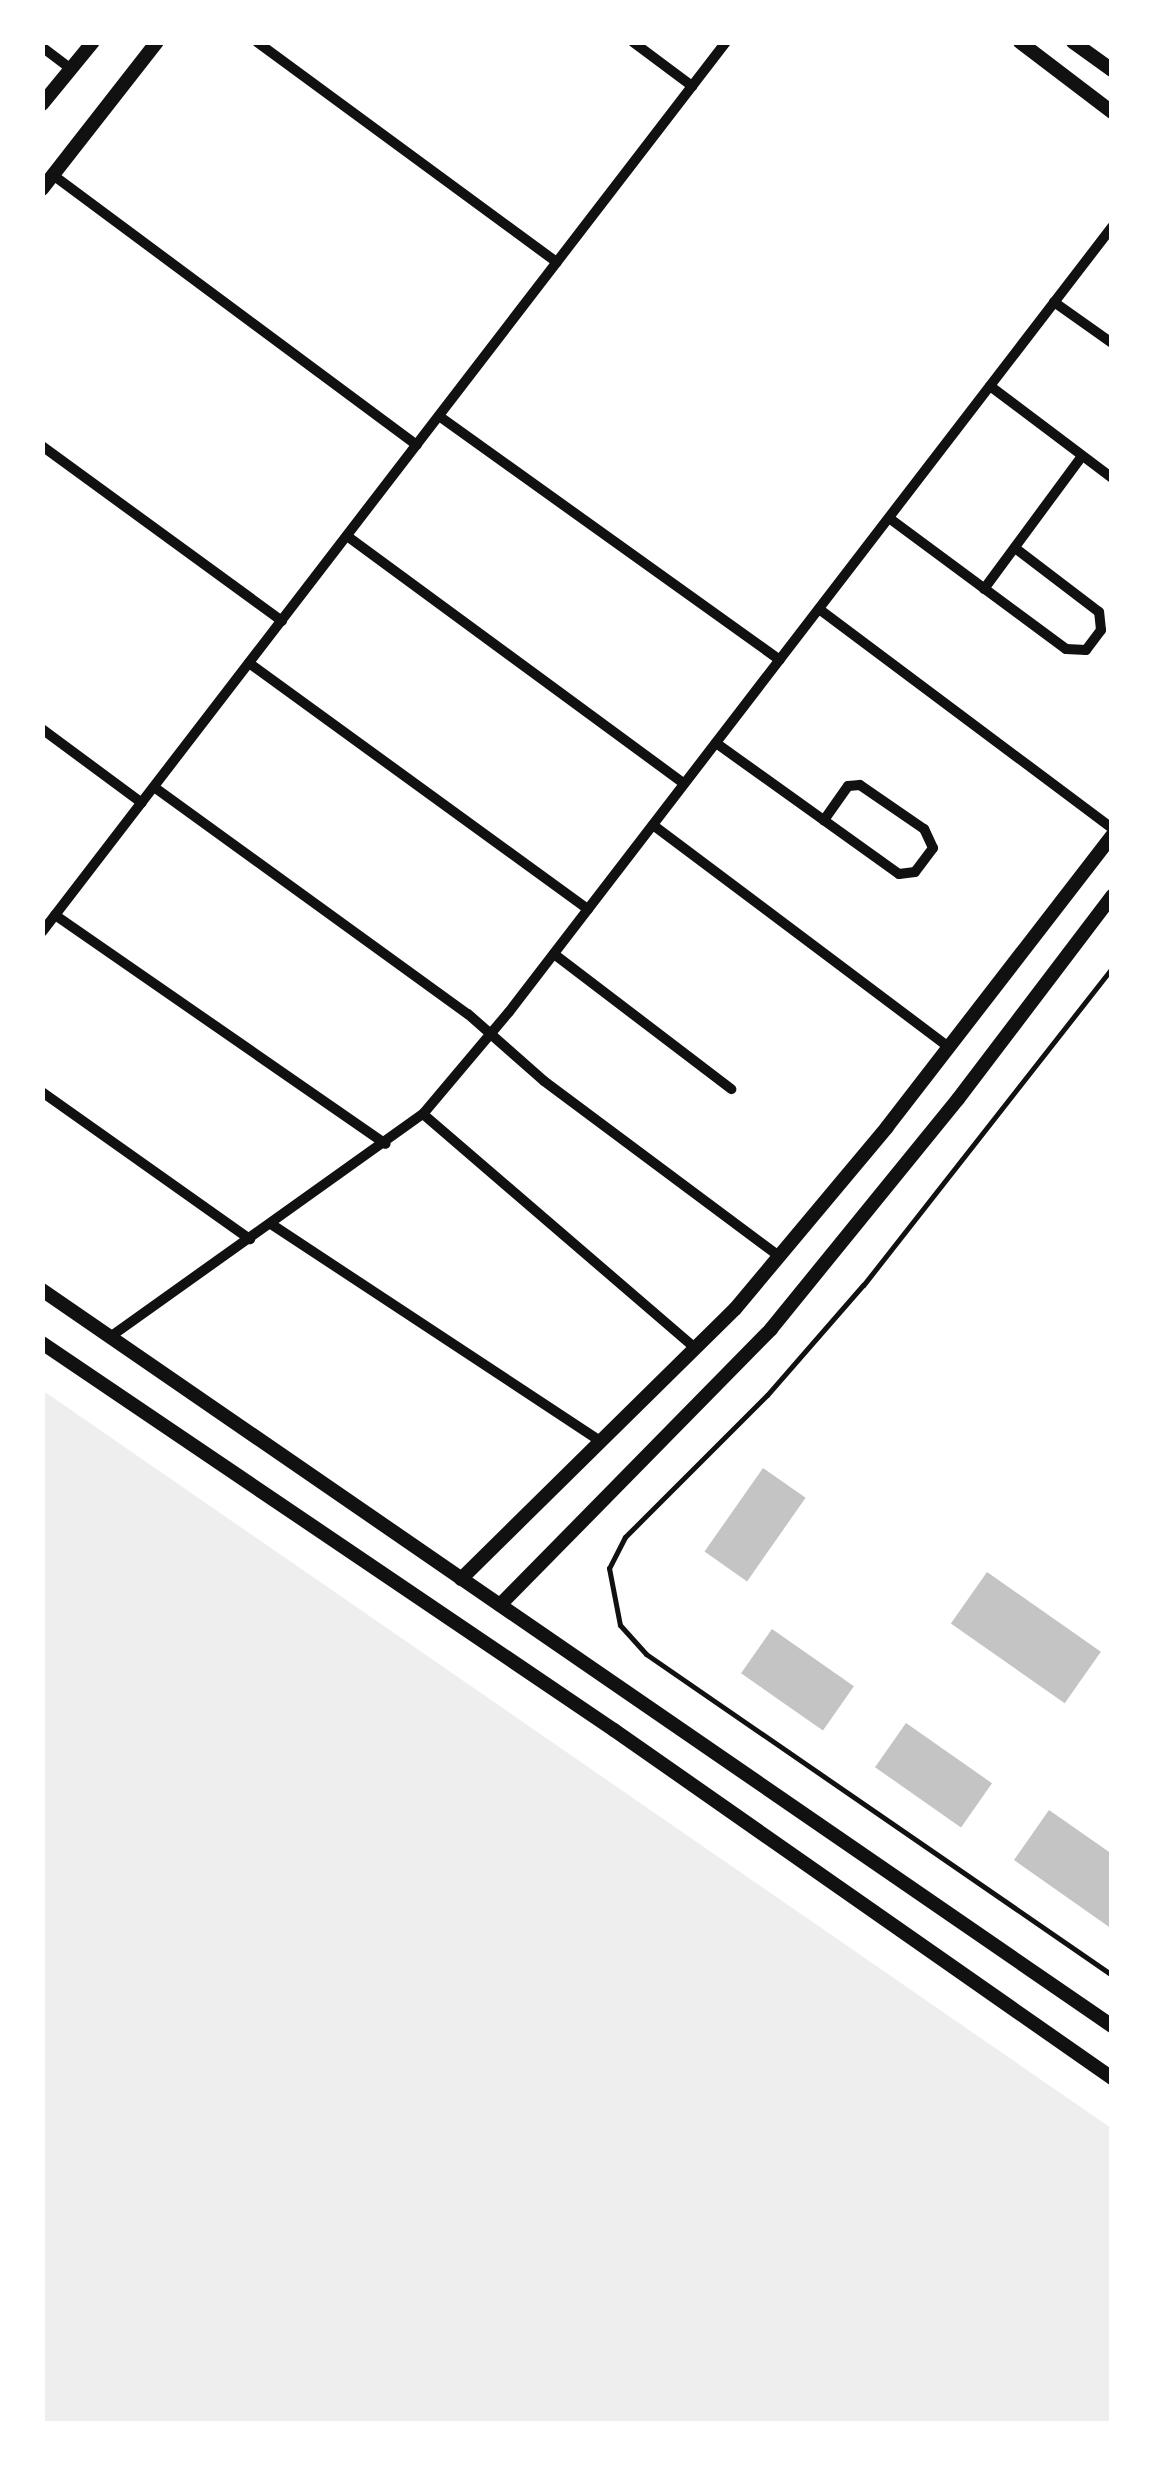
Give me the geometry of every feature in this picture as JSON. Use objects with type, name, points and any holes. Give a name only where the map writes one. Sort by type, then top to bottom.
[{"type":"street","points":[[42,104],[93,42]]},
{"type":"street","points":[[42,189],[157,42]]},
{"type":"street","points":[[257,42],[557,262]]},
{"type":"street","points":[[633,42],[692,86]]},
{"type":"street","points":[[42,932],[726,42]]},
{"type":"street","points":[[1020,42],[1112,112]]},
{"type":"street","points":[[1074,42],[1112,70]]},
{"type":"street","points":[[42,47],[71,69]]},
{"type":"street","points":[[53,175],[417,445]]},
{"type":"street","points":[[110,1337],[386,1144],[422,1114],[554,954],[1112,227]]},
{"type":"street","points":[[1054,302],[1112,343]]},
{"type":"street","points":[[990,386],[1112,478]]},
{"type":"street","points":[[439,416],[780,660]]},
{"type":"street","points":[[42,446],[282,621]]},
{"type":"street","points":[[984,589],[1082,456]]},
{"type":"street","points":[[888,518],[1070,652],[1091,646],[1102,623],[1095,607],[1015,548]]},
{"type":"street","points":[[347,536],[684,784]]},
{"type":"street","points":[[819,609],[1112,828]]},
{"type":"street","points":[[249,664],[588,909]]},
{"type":"street","points":[[42,730],[142,803]]},
{"type":"street","points":[[716,744],[824,820],[904,875],[919,868],[932,848],[924,829],[860,785],[848,786],[824,820]]},
{"type":"street","points":[[154,787],[490,1035],[779,1256]]},
{"type":"street","points":[[653,825],[949,1047]]},
{"type":"street","points":[[461,1579],[696,1349],[779,1256],[949,1047],[1112,836]]},
{"type":"street","points":[[500,1605],[771,1330],[958,1100],[1112,896]]},
{"type":"street","points":[[56,915],[386,1144]]},
{"type":"street","points":[[554,954],[731,1089]]},
{"type":"street","points":[[42,1092],[250,1238]]},
{"type":"street","points":[[422,1114],[696,1349]]},
{"type":"street","points":[[271,1224],[602,1442]]},
{"type":"street","points":[[42,1290],[1112,2026]]},
{"type":"street","points":[[42,1343],[1112,2078]]},
{"type":"lane","points":[[1112,968],[808,1351],[625,1537],[611,1558],[609,1580],[620,1625],[646,1654],[1112,1975]]},
{"type":"shaded area","points":[[42,1390],[1111,2128],[1111,2423],[43,2423]]},
{"type":"building","points":[[763,1468],[806,1498],[747,1581],[704,1552]]},
{"type":"building","points":[[987,1572],[1101,1652],[1065,1703],[951,1624]]},
{"type":"building","points":[[772,1629],[854,1686],[823,1731],[741,1673]]},
{"type":"building","points":[[906,1723],[992,1783],[961,1827],[875,1767]]},
{"type":"building","points":[[1049,1810],[1112,1854],[1112,1929],[1014,1860]]}]
